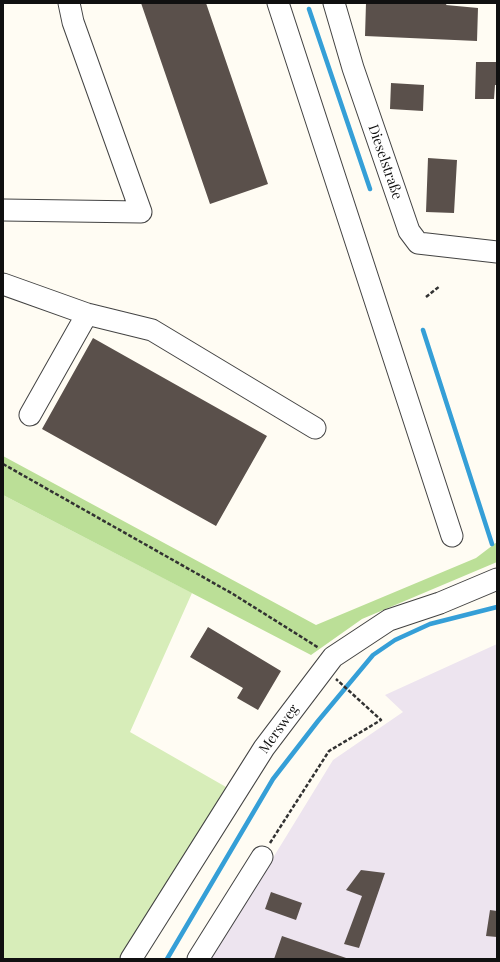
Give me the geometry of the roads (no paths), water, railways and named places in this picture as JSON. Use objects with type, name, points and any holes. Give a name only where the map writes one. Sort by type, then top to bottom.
[{"type":"street","points":[[3,210],[141,212],[73,22],[69,3]]},
{"type":"street","points":[[278,3],[452,536]]},
{"type":"street","name":"Dieselstraße","points":[[334,3],[353,68],[409,231],[418,243],[497,252]]},
{"type":"street","points":[[3,284],[87,314],[152,330],[315,428]]},
{"type":"street","points":[[30,415],[87,314]]},
{"type":"street","name":"Mersweg","points":[[131,959],[264,748],[333,657],[389,620],[440,602],[497,579]]},
{"type":"street","points":[[198,959],[262,857]]},
{"type":"waterway","points":[[309,9],[370,189]]},
{"type":"waterway","points":[[423,330],[492,544]]},
{"type":"waterway","points":[[167,959],[273,779],[318,721],[373,655],[395,640],[430,624],[497,607]]}]
